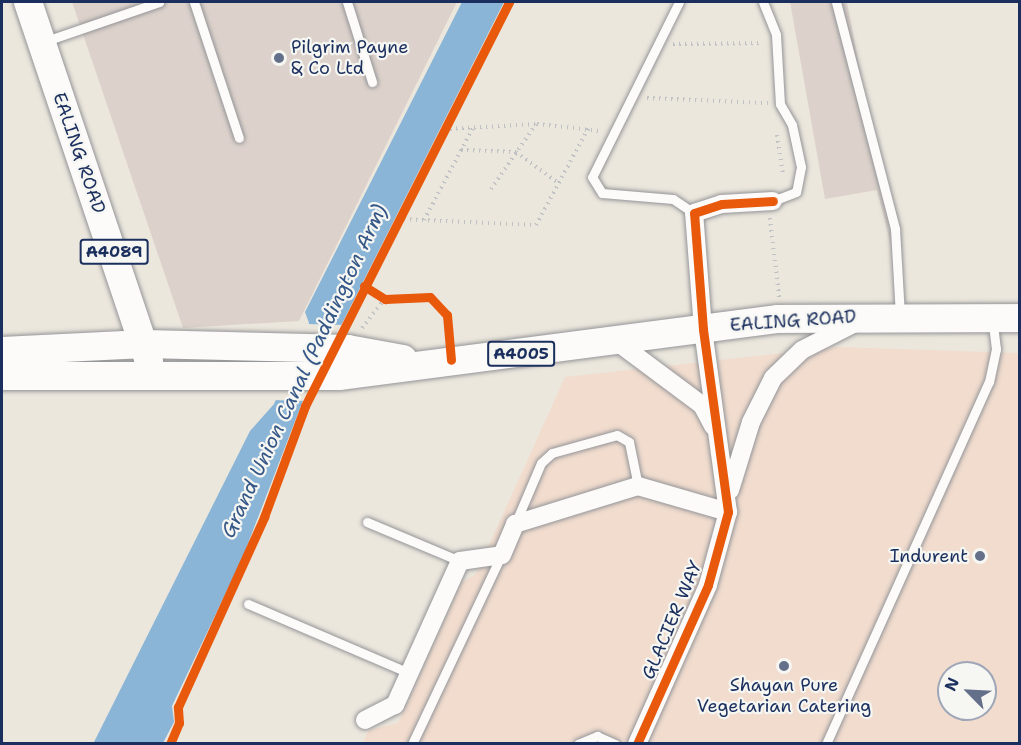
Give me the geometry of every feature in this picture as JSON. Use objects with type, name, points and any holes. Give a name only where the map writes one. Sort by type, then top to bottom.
[{"type":"main road","name":"EALING ROAD","points":[[28,2],[145,344],[286,348],[356,338],[425,362]]},
{"type":"main road","name":"EALING ROAD","points":[[153,378],[228,373],[275,377],[339,376],[425,362],[778,319],[900,315],[1006,317]]},
{"type":"main road","name":"A4005","points":[[2,351],[145,344]]},
{"type":"main road","points":[[145,344],[170,362],[228,373]]},
{"type":"main road","name":"A4089","points":[[145,344],[153,378]]},
{"type":"main road","name":"A4005","points":[[2,376],[153,378]]},
{"type":"street","points":[[694,213],[723,204],[773,201]]},
{"type":"street","name":"GLACIER WAY","points":[[637,744],[708,585],[728,506],[703,329],[694,213]]},
{"type":"street","points":[[365,720],[395,705],[460,561],[502,555],[515,524],[638,486],[728,506],[751,422],[772,378],[802,350],[871,316]]},
{"type":"street","points":[[616,340],[702,405],[720,438]]},
{"type":"lane","points":[[41,43],[159,2]]},
{"type":"lane","points":[[194,2],[239,138]]},
{"type":"lane","points":[[347,2],[372,82]]},
{"type":"lane","points":[[680,2],[594,163],[595,187],[602,193],[674,199],[694,213]]},
{"type":"lane","points":[[763,2],[776,35],[780,104],[792,124],[801,167],[796,192],[773,201]]},
{"type":"lane","points":[[836,2],[895,229],[902,270],[900,315]]},
{"type":"lane","points":[[826,744],[989,382],[1006,317]]},
{"type":"lane","points":[[38,349],[39,378]]},
{"type":"lane","points":[[515,524],[541,463],[552,453],[617,435],[628,442],[638,486]]},
{"type":"lane","points":[[367,522],[460,561]]},
{"type":"lane","points":[[412,744],[502,555]]},
{"type":"lane","points":[[248,604],[409,673]]},
{"type":"lane","points":[[578,744],[597,736],[615,744]]},
{"type":"path","points":[[760,33],[764,53]]},
{"type":"path","points":[[657,44],[762,43]]},
{"type":"path","points":[[770,93],[773,114]]},
{"type":"path","points":[[629,97],[772,103]]},
{"type":"path","points":[[439,139],[450,118]]},
{"type":"path","points":[[444,129],[537,124],[590,125],[609,134]]},
{"type":"path","points":[[491,189],[537,124]]},
{"type":"path","points":[[775,124],[784,177],[773,201],[778,319]]},
{"type":"path","points":[[398,219],[536,225],[557,182],[590,125]]},
{"type":"path","points":[[424,220],[473,127]]},
{"type":"path","points":[[461,150],[516,152],[557,182]]},
{"type":"path","points":[[393,229],[403,209]]},
{"type":"path","points":[[371,291],[385,299],[396,299]]},
{"type":"path","points":[[356,338],[385,299]]},
{"type":"shaded area","points":[[72,2],[457,2],[299,321],[183,328]]},
{"type":"shaded area","points":[[790,2],[847,2],[899,278],[877,190],[825,199]]},
{"type":"shaded area","points":[[838,347],[1019,353],[1019,743],[362,744],[369,730],[398,723],[461,583],[476,574],[565,377]]},
{"type":"water","name":"Grand Union Canal (Paddington Arm)","points":[[462,2],[504,2],[302,403],[242,559],[172,706],[174,722],[163,743],[93,744],[250,431],[274,404],[309,323],[305,312]]},
{"type":"pier","points":[[306,324],[345,325],[307,401],[272,400]]},
{"type":"cycle path","points":[[170,744],[179,723],[178,707],[264,517],[305,406],[509,2]]},
{"type":"cycle path","points":[[637,744],[708,585],[728,512],[703,329],[694,213],[722,204],[773,201]]},
{"type":"cycle path","points":[[364,286],[385,299],[430,297],[447,315],[451,360]]},
{"type":"place","name":"Pilgrim Payne & Co Ltd","points":[[279,58]]},
{"type":"place","name":"Indurent","points":[[980,556]]},
{"type":"place","name":"Shayan Pure Vegetarian Catering","points":[[784,666]]}]
